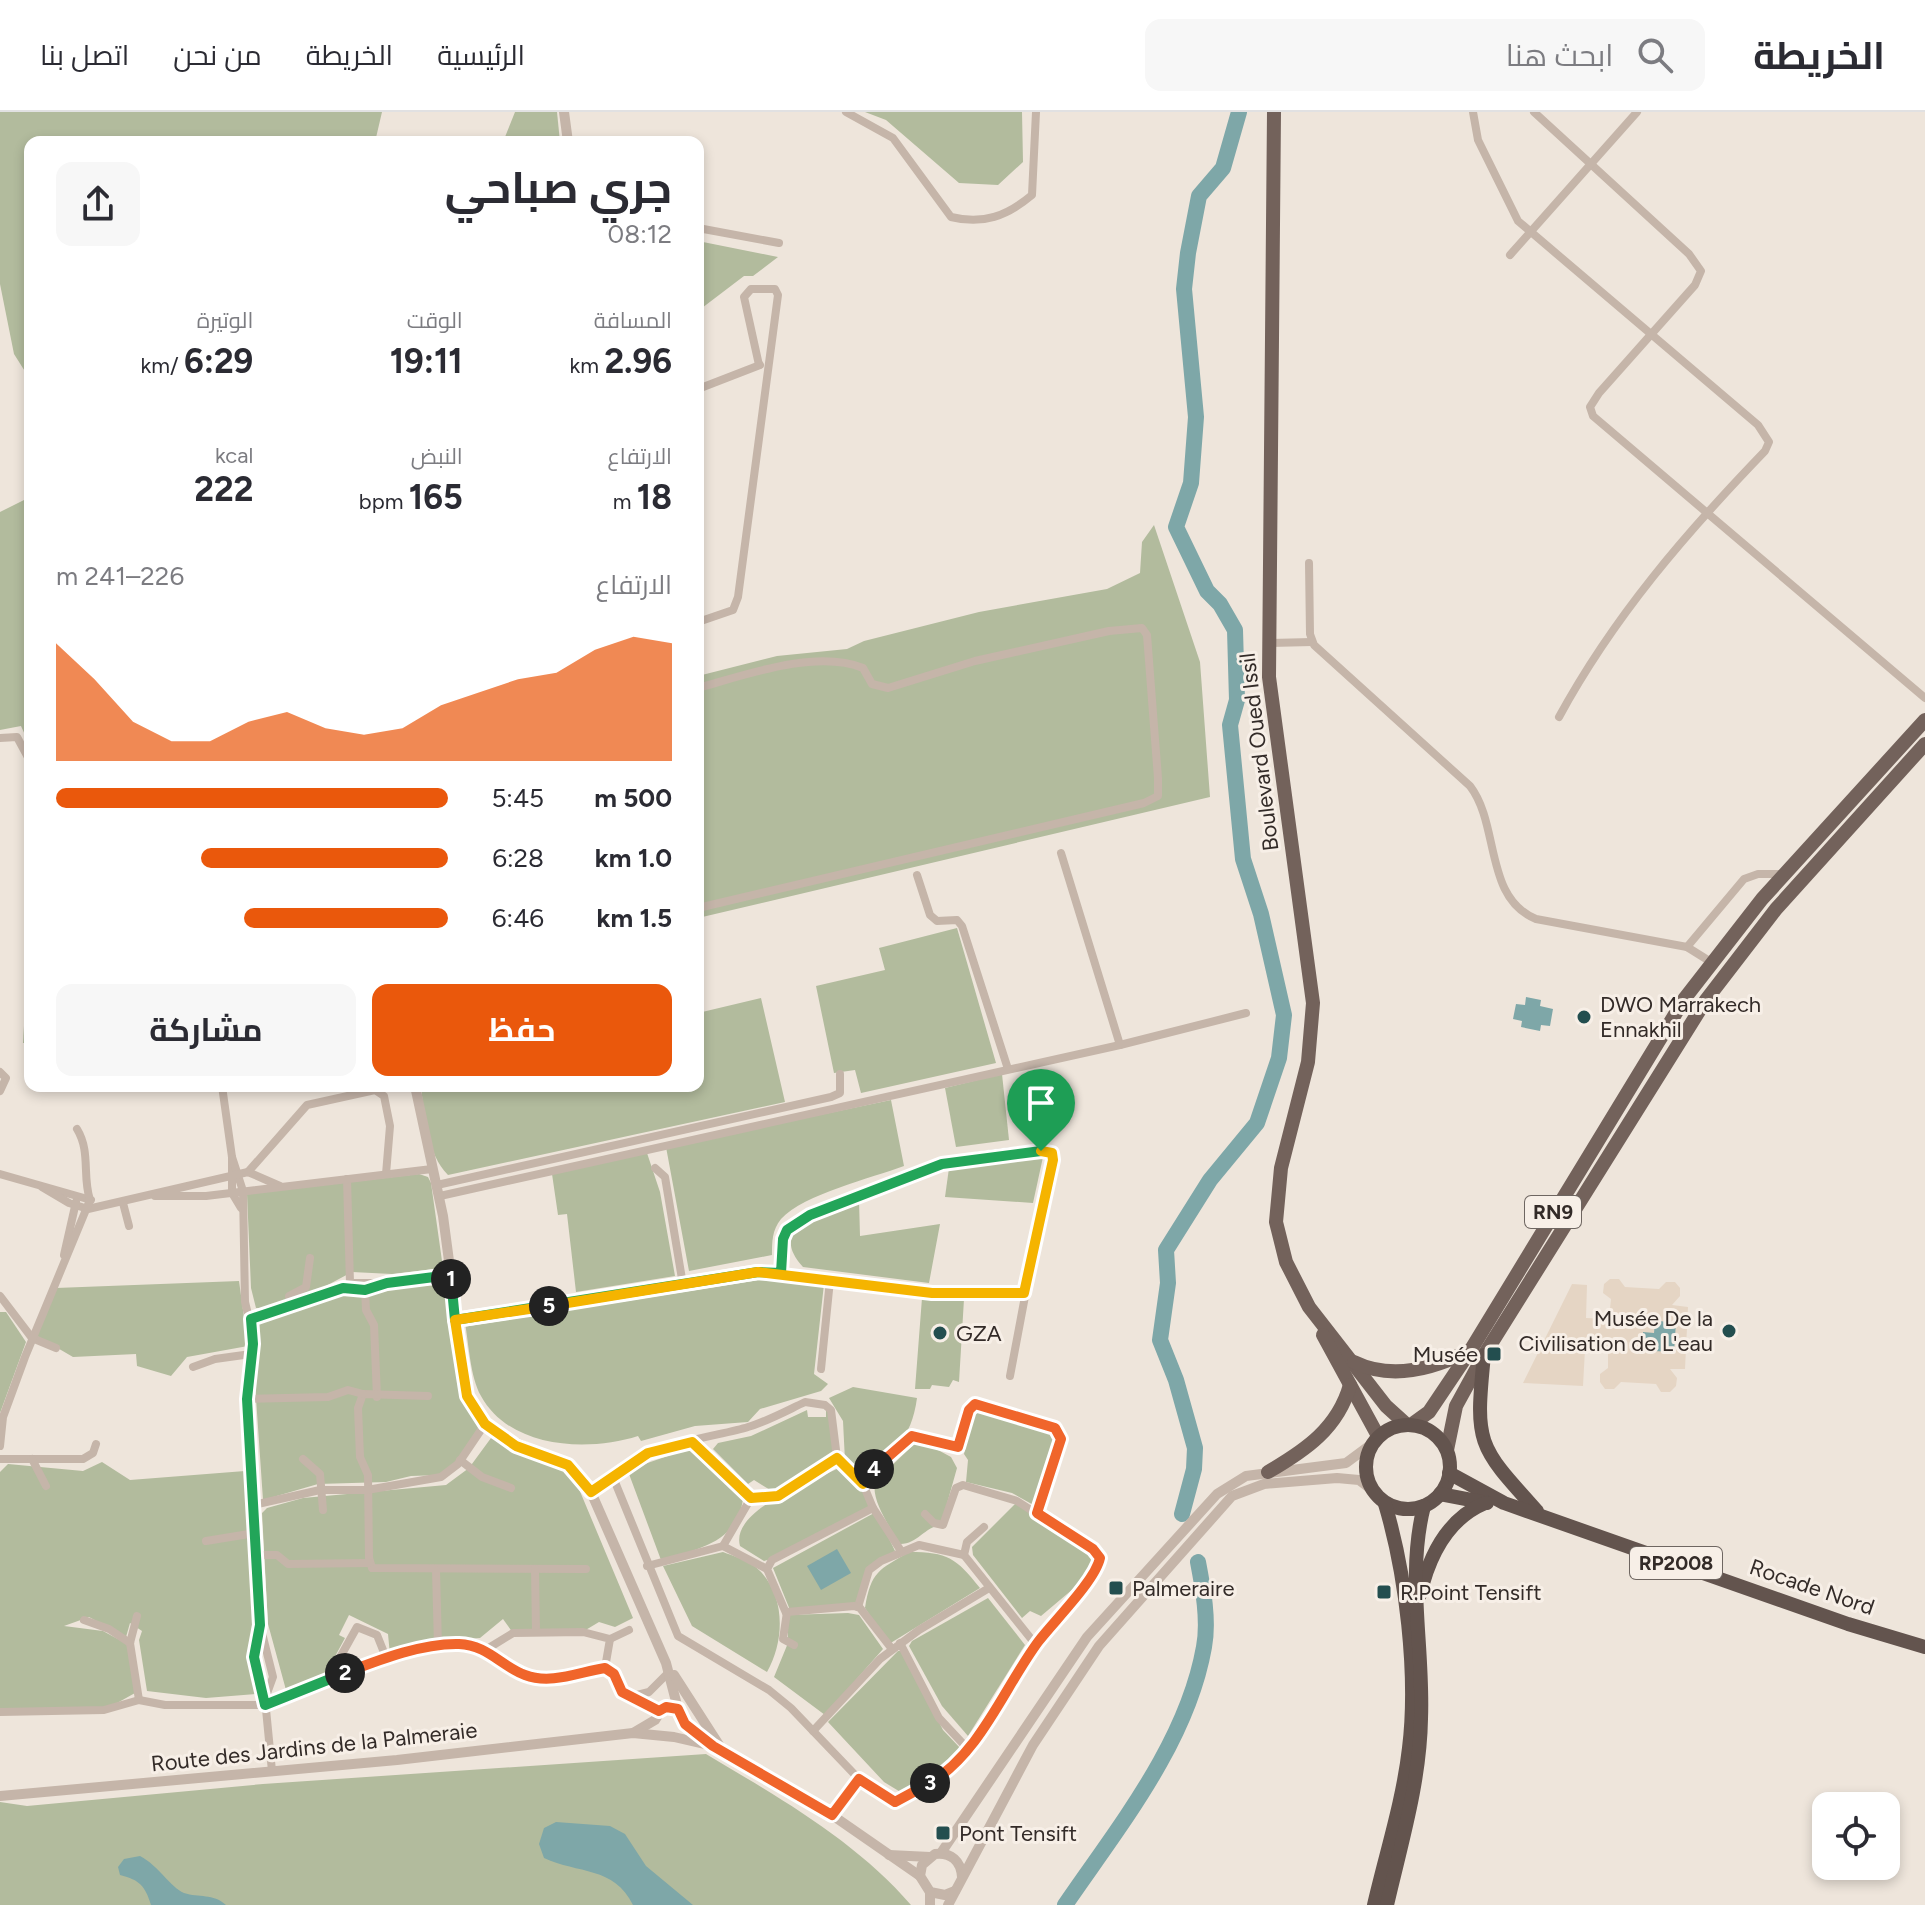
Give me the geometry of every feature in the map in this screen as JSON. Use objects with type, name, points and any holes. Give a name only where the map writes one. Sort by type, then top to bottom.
[{"type":"highway","points":[[1478,1352],[1479,1417],[1487,1453],[1504,1477],[1540,1515]]},
{"type":"highway","points":[[1409,1425],[1433,1433],[1447,1450]]},
{"type":"highway","name":"RN9","points":[[1375,1440],[1394,1427],[1409,1425]]},
{"type":"highway","points":[[1374,1905],[1407,1766],[1412,1721],[1402,1572],[1385,1504],[1371,1489],[1365,1469],[1375,1440]]},
{"type":"highway","name":"RN9","points":[[1424,1506],[1440,1494],[1449,1473],[1447,1450]]},
{"type":"highway","name":"RP2008","points":[[1449,1473],[1504,1503]]},
{"type":"highway","name":"RP2008","points":[[1440,1494],[1485,1503],[1504,1503]]},
{"type":"highway","points":[[1417,1607],[1429,1565],[1443,1537],[1463,1515],[1485,1503]]},
{"type":"highway","name":"Rocade Nord","points":[[1504,1503],[1848,1624],[1925,1647]]},
{"type":"highway","points":[[1385,1504],[1404,1509],[1424,1506],[1415,1550],[1422,1699],[1419,1746],[1387,1905]]},
{"type":"main road","name":"Boulevard Oued Issil","points":[[1274,112],[1267,643],[1272,714],[1313,1003],[1310,1052],[1281,1168],[1276,1222],[1286,1262],[1375,1440]]},
{"type":"main road","name":"RN9","points":[[1447,1450],[1456,1406],[1478,1352],[1629,1085],[1711,962],[1784,874],[1925,720]]},
{"type":"main road","name":"RN9","points":[[1409,1425],[1429,1412],[1478,1352],[1706,1000],[1776,909],[1925,744]]},
{"type":"main road","name":"Boulevard Oued Issil","points":[[1319,1323],[1386,1406],[1409,1425]]},
{"type":"main road","points":[[1352,1361],[1366,1368],[1402,1372],[1478,1352]]},
{"type":"main road","points":[[1268,1472],[1329,1429],[1345,1404],[1350,1385]]},
{"type":"street","points":[[564,112],[567,136]]},
{"type":"street","points":[[846,112],[893,138],[951,217],[973,222],[1017,208],[1032,195],[1036,112]]},
{"type":"street","points":[[1473,112],[1474,128],[1510,209],[1531,233],[1768,437],[1765,451],[1705,513],[1613,625],[1559,717]]},
{"type":"street","points":[[1534,112],[1700,267],[1700,277],[1695,285],[1599,393],[1591,412],[1705,513],[1925,698]]},
{"type":"street","points":[[1510,255],[1637,112]]},
{"type":"street","points":[[704,229],[779,243]]},
{"type":"street","points":[[704,620],[725,614],[736,605],[770,364],[777,292],[751,289],[745,293],[744,300],[759,365]]},
{"type":"street","points":[[704,387],[759,365],[770,364]]},
{"type":"street","points":[[1309,563],[1312,642]]},
{"type":"street","points":[[704,686],[781,666],[834,662],[863,668],[872,684],[888,688],[975,661],[1109,631],[1142,628],[1147,635],[1158,791],[1154,799],[1144,803],[704,907]]},
{"type":"street","points":[[1267,643],[1312,642],[1470,786],[1486,813],[1503,888],[1520,910],[1536,919],[1687,947],[1711,962]]},
{"type":"street","points":[[0,738],[17,737],[24,750]]},
{"type":"street","points":[[1061,853],[1120,1045]]},
{"type":"street","points":[[1687,947],[1744,879],[1758,874],[1784,874]]},
{"type":"street","points":[[917,875],[930,915],[937,921],[957,920],[962,926],[1008,1069]]},
{"type":"street","points":[[438,1190],[1120,1045],[1246,1013]]},
{"type":"street","points":[[0,1072],[6,1080],[0,1091]]},
{"type":"street","points":[[438,1190],[831,1097],[840,1093],[840,1074]]},
{"type":"street","points":[[223,1092],[232,1157],[232,1193],[241,1208]]},
{"type":"street","points":[[42,1187],[74,1205],[100,1205],[155,1196],[244,1173],[307,1105],[366,1092]]},
{"type":"street","points":[[378,1092],[384,1096],[390,1126],[386,1174]]},
{"type":"street","points":[[416,1092],[438,1190],[467,1396],[485,1424],[516,1446],[568,1465],[591,1492],[666,1669],[725,1753]]},
{"type":"street","points":[[0,1446],[2,1417],[89,1204],[86,1153],[77,1129]]},
{"type":"street","points":[[781,1273],[783,1239],[787,1230],[810,1215],[942,1164],[1034,1151],[1052,1153],[1044,1210],[1024,1293],[1010,1376]]},
{"type":"street","points":[[232,1157],[244,1173],[281,1186]]},
{"type":"street","points":[[655,1168],[665,1177],[683,1285]]},
{"type":"street","points":[[155,1196],[232,1193],[432,1169]]},
{"type":"street","points":[[244,1173],[241,1208],[245,1302],[251,1319],[247,1399],[253,1505],[260,1625],[273,1677],[265,1702]]},
{"type":"street","points":[[0,1174],[79,1196],[89,1204]]},
{"type":"street","points":[[346,1285],[347,1179]]},
{"type":"street","points":[[65,1260],[74,1205],[86,1188]]},
{"type":"street","points":[[123,1203],[129,1226]]},
{"type":"street","points":[[290,1308],[289,1296],[306,1287],[310,1258]]},
{"type":"street","points":[[455,1320],[758,1272],[932,1293],[1024,1293]]},
{"type":"street","points":[[251,1319],[290,1308],[346,1285],[450,1275]]},
{"type":"street","points":[[821,1369],[830,1280]]},
{"type":"street","points":[[346,1285],[365,1290],[387,1283]]},
{"type":"street","points":[[365,1290],[366,1310],[374,1325],[377,1397]]},
{"type":"street","points":[[0,1296],[5,1308],[32,1338],[56,1348]]},
{"type":"street","points":[[193,1367],[215,1359],[251,1354]]},
{"type":"street","points":[[247,1399],[328,1397],[348,1390],[377,1397],[428,1396]]},
{"type":"street","points":[[363,1394],[358,1408],[360,1457],[367,1469],[370,1563]]},
{"type":"street","points":[[591,1492],[617,1476],[629,1463],[648,1453],[761,1422],[805,1402],[815,1402],[825,1405],[835,1418],[837,1458],[863,1484],[873,1508],[901,1551]]},
{"type":"street","points":[[863,1484],[868,1474],[912,1436],[958,1447],[971,1406],[980,1405],[1059,1431],[1061,1439],[1037,1513]]},
{"type":"street","points":[[253,1505],[320,1490],[367,1490],[441,1477],[460,1460],[485,1424]]},
{"type":"street","points":[[930,1905],[930,1892],[920,1876],[922,1865],[935,1855],[1087,1637],[1217,1494],[1246,1476],[1346,1463],[1375,1440]]},
{"type":"street","points":[[692,1442],[751,1498],[778,1496],[837,1458]]},
{"type":"street","points":[[0,1459],[83,1459],[93,1453],[96,1444]]},
{"type":"street","points":[[32,1459],[46,1486]]},
{"type":"street","points":[[303,1459],[320,1474],[323,1510]]},
{"type":"street","points":[[460,1460],[482,1477],[511,1488]]},
{"type":"street","points":[[617,1476],[619,1498],[673,1628],[685,1644],[769,1690],[859,1779],[889,1802],[902,1801],[947,1771],[967,1748],[1036,1645],[1100,1558],[1093,1549],[1008,1497],[963,1485],[956,1488],[943,1525],[934,1523],[925,1514]]},
{"type":"street","points":[[948,1905],[1033,1745],[1088,1662],[1129,1609],[1224,1505],[1239,1491],[1264,1484],[1346,1478],[1359,1480],[1371,1489]]},
{"type":"street","points":[[723,1546],[751,1498]]},
{"type":"street","points":[[767,1569],[772,1560],[873,1508]]},
{"type":"street","points":[[964,1555],[967,1542],[984,1527]]},
{"type":"street","points":[[206,1541],[255,1533]]},
{"type":"street","points":[[858,1607],[869,1570],[901,1551],[919,1545],[964,1555],[1036,1645]]},
{"type":"street","points":[[647,1566],[723,1546],[767,1569],[786,1613],[783,1639],[794,1645]]},
{"type":"street","points":[[256,1555],[274,1554],[288,1564],[370,1563],[379,1570],[586,1569]]},
{"type":"street","points":[[535,1569],[536,1632]]},
{"type":"street","points":[[436,1570],[438,1646]]},
{"type":"street","points":[[813,1731],[860,1678],[896,1646],[989,1588]]},
{"type":"street","points":[[786,1613],[858,1607]]},
{"type":"street","points":[[858,1607],[896,1646],[939,1718],[967,1748]]},
{"type":"street","points":[[137,1616],[130,1643],[139,1700]]},
{"type":"street","points":[[84,1620],[109,1629],[130,1643]]},
{"type":"street","points":[[260,1625],[254,1657],[265,1702],[272,1771]]},
{"type":"street","points":[[327,1680],[355,1628],[377,1635],[387,1660]]},
{"type":"street","points":[[487,1649],[513,1633],[583,1632],[610,1639],[629,1630]]},
{"type":"street","points":[[605,1668],[610,1639]]},
{"type":"street","points":[[0,1712],[104,1710],[139,1700],[165,1705],[265,1702],[387,1660],[438,1646],[460,1644],[487,1649],[525,1675],[541,1678],[556,1679],[605,1668],[614,1674],[622,1692],[665,1712]]},
{"type":"street","points":[[632,1696],[649,1692],[666,1669]]},
{"type":"street","points":[[666,1669],[668,1736],[685,1724]]},
{"type":"street","name":"Route des Jardins de la Palmeraie","points":[[633,1733],[665,1712],[713,1746],[832,1815],[920,1876]]},
{"type":"street","name":"Route des Jardins de la Palmeraie","points":[[0,1796],[633,1733],[668,1736],[713,1746]]},
{"type":"street","points":[[832,1815],[859,1779]]},
{"type":"street","points":[[887,1854],[935,1855],[957,1861],[962,1879]]},
{"type":"street","points":[[930,1892],[945,1895],[955,1890]]},
{"type":"green space","points":[[0,112],[382,112],[376,136],[24,136],[24,370],[14,354],[0,284]]},
{"type":"green space","points":[[515,112],[557,112],[559,136],[505,136]]},
{"type":"green space","points":[[865,112],[1022,112],[1023,162],[998,185],[959,183],[886,120]]},
{"type":"green space","points":[[704,242],[778,257],[753,276],[744,276],[704,306]]},
{"type":"green space","points":[[24,500],[24,733],[21,726],[0,730],[0,512]]},
{"type":"green space","points":[[1154,525],[1200,662],[1210,797],[704,917],[704,674],[777,656],[847,649],[864,641],[979,612],[1107,589],[1140,573],[1142,542]]},
{"type":"green space","points":[[957,928],[996,1063],[861,1093],[855,1070],[834,1073],[816,986],[885,970],[879,948]]},
{"type":"green space","points":[[761,998],[785,1102],[448,1175],[435,1156],[422,1092],[704,1092],[704,1012]]},
{"type":"green space","points":[[1002,1074],[1009,1140],[956,1147],[945,1088]]},
{"type":"green space","points":[[891,1100],[904,1166],[822,1194],[792,1210],[776,1227],[772,1255],[689,1271],[666,1147]]},
{"type":"green space","points":[[647,1153],[660,1192],[675,1276],[576,1292],[567,1214],[558,1215],[552,1174]]},
{"type":"green space","points":[[1043,1157],[1033,1203],[945,1197],[949,1168]]},
{"type":"green space","points":[[419,1174],[428,1177],[431,1183],[443,1268],[392,1274],[352,1272],[324,1287],[267,1308],[256,1308],[251,1288],[247,1194]]},
{"type":"green space","points":[[859,1200],[860,1236],[940,1224],[929,1283],[803,1267],[793,1252],[791,1240],[795,1230],[817,1216]]},
{"type":"green space","points":[[758,1276],[824,1284],[814,1374],[828,1384],[821,1391],[760,1409],[748,1422],[695,1426],[641,1441],[638,1436],[596,1444],[552,1442],[511,1427],[494,1414],[477,1388],[465,1323]]},
{"type":"green space","points":[[438,1280],[446,1299],[461,1394],[467,1407],[483,1425],[456,1463],[440,1475],[411,1476],[386,1482],[318,1484],[263,1500],[254,1369],[257,1321],[342,1293]]},
{"type":"green space","points":[[239,1281],[248,1346],[187,1357],[171,1376],[137,1366],[136,1354],[73,1357],[37,1336],[56,1288]]},
{"type":"green space","points":[[922,1298],[964,1299],[959,1382],[953,1380],[949,1387],[932,1385],[930,1389],[915,1389]]},
{"type":"green space","points":[[0,1312],[6,1312],[26,1342],[0,1413]]},
{"type":"green space","points":[[853,1387],[917,1398],[906,1434],[865,1477],[845,1461],[843,1421],[829,1398]]},
{"type":"green space","points":[[807,1410],[808,1417],[826,1417],[826,1410],[835,1418],[837,1458],[775,1493],[754,1480],[748,1484],[713,1449],[718,1443],[751,1436]]},
{"type":"green space","points":[[974,1410],[1054,1434],[1056,1442],[1037,1507],[1012,1493],[966,1482],[968,1460],[964,1454]]},
{"type":"green space","points":[[491,1438],[567,1472],[579,1489],[633,1618],[615,1627],[599,1622],[584,1631],[513,1633],[503,1619],[480,1638],[438,1641],[390,1655],[388,1634],[349,1615],[339,1635],[345,1638],[326,1673],[286,1690],[268,1624],[262,1513],[267,1508],[303,1498],[446,1485],[469,1468]]},
{"type":"green space","points":[[923,1442],[951,1457],[957,1468],[941,1525],[911,1542],[899,1544],[878,1505],[875,1482],[913,1445]]},
{"type":"green space","points":[[691,1448],[743,1499],[739,1514],[733,1526],[714,1542],[661,1560],[629,1474],[633,1468]]},
{"type":"green space","points":[[102,1462],[130,1480],[245,1471],[256,1630],[250,1660],[257,1694],[206,1698],[147,1691],[139,1640],[142,1631],[130,1623],[126,1637],[89,1617],[64,1626],[103,1631],[127,1644],[135,1693],[110,1707],[0,1709],[0,1472],[8,1464],[83,1471]]},
{"type":"green space","points":[[839,1468],[860,1483],[870,1506],[778,1557],[764,1561],[740,1546],[740,1533],[747,1520],[760,1509],[793,1489]]},
{"type":"green space","points":[[1017,1502],[1096,1561],[1073,1589],[1041,1616],[1030,1611],[1022,1618],[973,1555],[972,1547]]},
{"type":"green space","points":[[876,1512],[895,1551],[869,1567],[859,1604],[790,1610],[773,1568]]},
{"type":"green space","points":[[723,1552],[752,1564],[763,1574],[777,1600],[780,1630],[767,1672],[692,1626],[663,1566]]},
{"type":"green space","points":[[909,1552],[933,1553],[950,1559],[980,1588],[889,1644],[865,1608],[867,1596],[878,1573]]},
{"type":"green space","points":[[988,1598],[1025,1645],[968,1736],[942,1706],[909,1646],[912,1641]]},
{"type":"green space","points":[[788,1615],[859,1615],[883,1649],[825,1715],[774,1677],[788,1643]]},
{"type":"green space","points":[[898,1651],[903,1651],[943,1730],[961,1749],[935,1773],[902,1793],[884,1782],[828,1722]]},
{"type":"green space","points":[[706,1754],[841,1840],[911,1905],[0,1905],[0,1802],[27,1806],[263,1784]]},
{"type":"shaded area","points":[[1610,1279],[1619,1279],[1625,1287],[1659,1289],[1666,1282],[1675,1282],[1680,1288],[1680,1296],[1672,1305],[1688,1307],[1685,1369],[1670,1369],[1677,1378],[1676,1386],[1670,1392],[1661,1392],[1656,1384],[1621,1382],[1614,1389],[1605,1389],[1600,1382],[1600,1374],[1608,1368],[1608,1349],[1585,1349],[1583,1386],[1523,1383],[1572,1284],[1587,1285],[1586,1318],[1609,1319],[1611,1299],[1603,1293],[1604,1284]]},
{"type":"water","points":[[1526,997],[1541,1000],[1540,1006],[1553,1009],[1550,1026],[1541,1025],[1540,1031],[1521,1027],[1522,1021],[1513,1019],[1516,1004],[1525,1005]]},
{"type":"water","points":[[1655,1321],[1676,1322],[1674,1352],[1654,1351],[1654,1340],[1643,1339],[1643,1332],[1654,1333]]},
{"type":"water","points":[[837,1549],[851,1573],[821,1590],[807,1566]]},
{"type":"water","points":[[556,1822],[610,1826],[625,1834],[646,1866],[693,1905],[633,1905],[616,1883],[605,1877],[544,1858],[539,1844],[544,1828]]},
{"type":"water","points":[[140,1856],[184,1893],[206,1896],[226,1905],[151,1905],[141,1885],[120,1875],[118,1867],[124,1859]]},
{"type":"waterway","points":[[1182,1514],[1194,1469],[1195,1448],[1176,1380],[1160,1340],[1168,1283],[1166,1250],[1210,1180],[1257,1123],[1279,1058],[1284,1015],[1261,914],[1243,859],[1230,725],[1237,700],[1235,630],[1220,604],[1207,591],[1176,527],[1191,483],[1196,417],[1184,289],[1188,253],[1199,196],[1223,168],[1239,112]]},
{"type":"waterway","points":[[1065,1905],[1128,1814],[1183,1717],[1205,1637],[1205,1604],[1198,1562]]},
{"type":"place","name":"DWO Marrakech Ennakhil","points":[[1584,1017]]},
{"type":"place","name":"Musée De la Civilisation de L'eau","points":[[1729,1331]]},
{"type":"place","name":"GZA","points":[[940,1333]]},
{"type":"place","name":"Musée","points":[[1494,1354]]},
{"type":"place","name":"Palmeraire","points":[[1116,1588]]},
{"type":"place","name":"R.Point Tensift","points":[[1384,1592]]},
{"type":"place","name":"Pont Tensift","points":[[943,1833]]},
{"type":"route","points":[[1041,1151],[942,1164],[797,1221],[783,1239],[781,1273],[758,1272],[683,1285],[467,1318],[455,1320],[450,1275],[437,1276],[387,1283],[365,1290],[343,1288],[316,1300],[251,1319],[253,1344],[247,1399],[260,1625],[254,1657],[265,1705],[356,1669],[420,1650],[460,1644],[487,1649],[525,1675],[541,1678],[556,1679],[608,1669],[614,1674],[622,1692],[659,1711],[666,1707],[678,1709],[685,1718],[685,1724],[713,1746],[832,1815],[859,1779],[889,1802],[902,1801],[937,1779],[953,1765],[982,1729],[1036,1645],[1099,1564],[1099,1554],[1093,1549],[1037,1513],[1061,1439],[1059,1431],[975,1404],[969,1410],[958,1447],[912,1436],[868,1474],[863,1484],[837,1458],[778,1496],[751,1498],[692,1442],[648,1453],[629,1463],[617,1476],[591,1492],[568,1465],[516,1446],[485,1424],[467,1396],[455,1320],[683,1285],[758,1272],[932,1293],[1024,1293],[1053,1160],[1052,1153],[1041,1151]]}]
